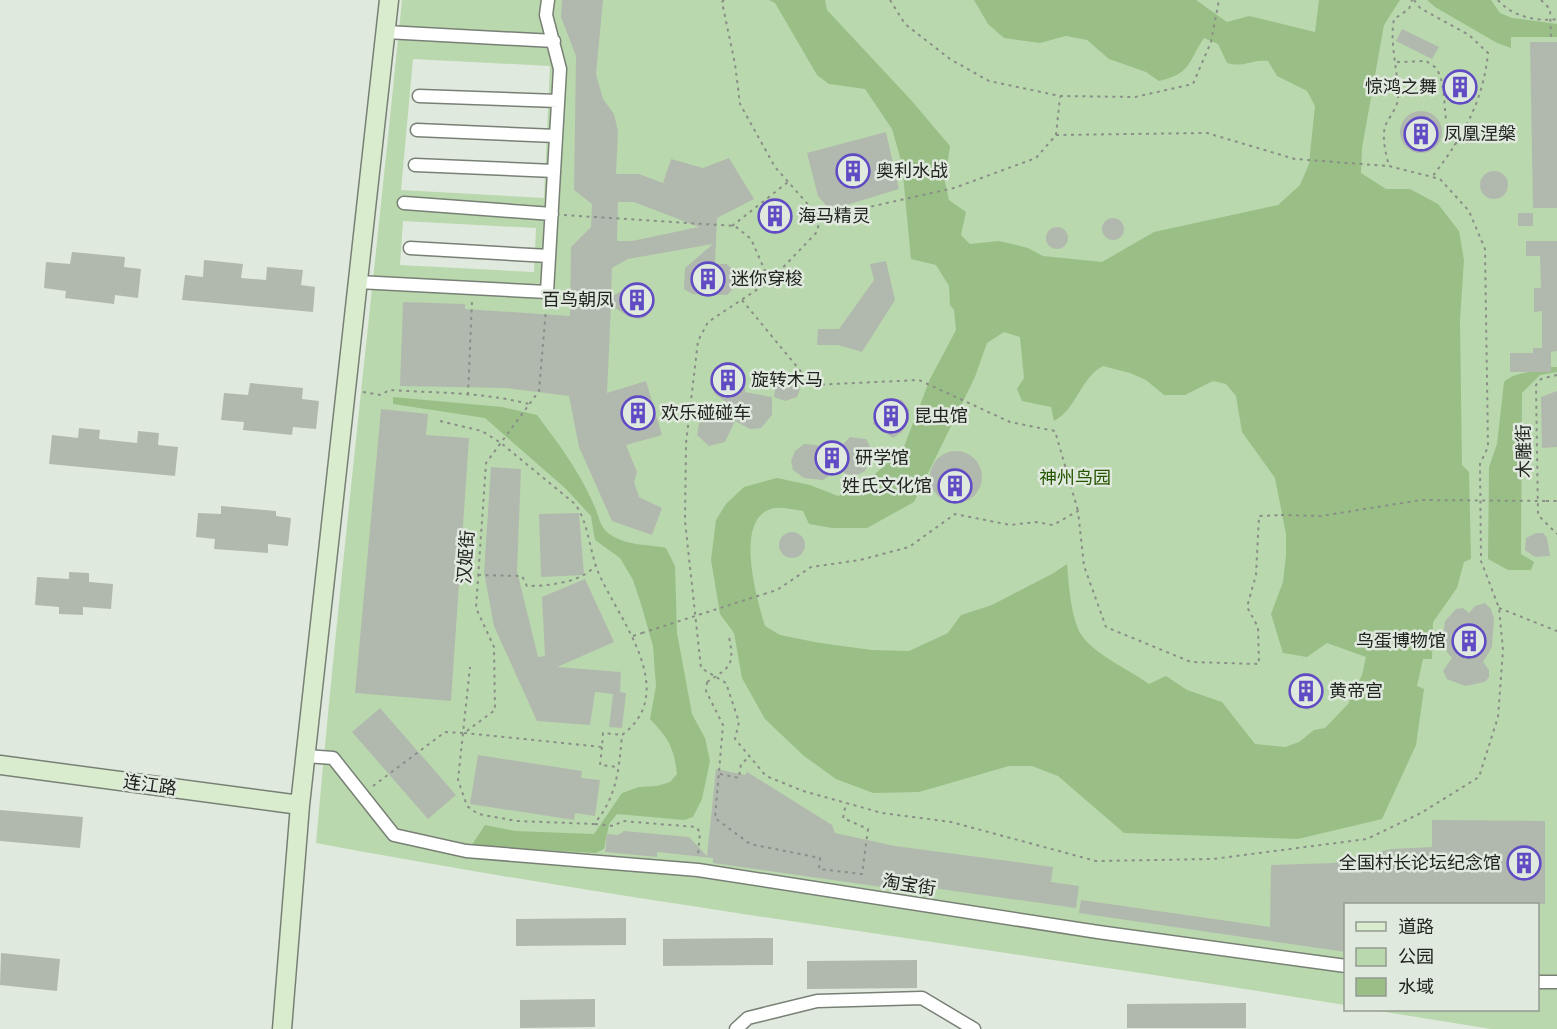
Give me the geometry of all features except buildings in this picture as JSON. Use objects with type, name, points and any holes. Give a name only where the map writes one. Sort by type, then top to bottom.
[{"type":"street","points":[[282,1029],[300,805],[389,0]]},
{"type":"street","points":[[358,282],[547,292],[560,69],[546,15],[548,0]]},
{"type":"street","points":[[386,32],[554,41]]},
{"type":"street","points":[[419,96],[558,100]]},
{"type":"street","points":[[417,130],[556,136]]},
{"type":"street","points":[[415,165],[554,171]]},
{"type":"street","points":[[404,203],[552,214]]},
{"type":"street","points":[[410,249],[549,255]]},
{"type":"street","name":"淘宝街","points":[[306,756],[333,758],[393,835],[466,851],[698,870],[1098,932],[1344,966]]},
{"type":"street","name":"连江路","points":[[0,765],[300,805]]},
{"type":"street","points":[[1539,982],[1557,982]]},
{"type":"street","points":[[736,1029],[748,1018],[817,1001],[922,998],[974,1029]]},
{"type":"path","points":[[724,0],[722,2],[735,64],[740,104],[775,166],[820,218]]},
{"type":"path","points":[[890,0],[905,24],[950,59],[989,81],[1060,96],[1135,97],[1192,84],[1210,42],[1219,0]]},
{"type":"path","points":[[1389,166],[1385,149],[1384,127],[1398,102],[1397,62],[1391,35],[1394,19],[1409,9],[1413,0],[1420,8],[1469,36],[1488,53],[1485,83],[1456,146],[1432,177]]},
{"type":"path","points":[[1498,0],[1505,9],[1518,15],[1552,21],[1557,19]]},
{"type":"path","points":[[1541,0],[1550,9],[1551,39]]},
{"type":"path","points":[[1397,62],[1426,61],[1438,70],[1445,100],[1449,138],[1456,146]]},
{"type":"path","points":[[820,218],[954,188],[1036,158],[1056,135],[1060,96]]},
{"type":"path","points":[[820,218],[817,232],[770,281],[708,322],[698,341],[686,443],[685,521],[701,668],[726,683],[739,722],[735,739],[766,776],[803,792],[882,813],[951,822],[1096,861],[1213,860],[1367,839],[1421,813],[1479,777],[1498,717],[1503,650],[1499,608],[1481,561],[1480,464],[1488,447],[1485,249],[1469,211],[1440,179],[1389,166],[1304,160],[1207,133],[1056,135]]},
{"type":"path","points":[[732,226],[788,182]]},
{"type":"path","points":[[552,214],[732,226],[751,239],[770,281]]},
{"type":"path","points":[[468,394],[472,288]]},
{"type":"path","name":"汉姬街","points":[[464,733],[495,710],[494,647],[476,608],[486,463],[539,391],[546,309],[537,292]]},
{"type":"path","points":[[741,299],[812,385],[924,382],[1010,422],[1055,431],[1078,511],[1084,566],[1106,627],[1191,662],[1259,664],[1257,627],[1247,607],[1256,575],[1259,516],[1321,516],[1421,500],[1557,501]]},
{"type":"path","name":"木雕街","points":[[1557,375],[1540,379],[1536,385],[1539,515],[1557,534]]},
{"type":"path","points":[[346,390],[381,394],[389,390],[468,394],[502,397],[529,404]]},
{"type":"path","points":[[441,421],[482,431],[501,443],[575,504],[583,516],[596,566],[633,636],[647,677],[644,711],[632,727],[622,735],[603,733],[600,765],[619,767]]},
{"type":"path","points":[[633,636],[777,590],[811,567],[860,560],[909,547],[955,514],[1010,525],[1036,522],[1053,525],[1078,511]]},
{"type":"path","points":[[478,575],[522,576],[527,585],[544,586],[552,582],[586,576],[596,566]]},
{"type":"path","points":[[1499,608],[1557,631]]},
{"type":"path","points":[[729,637],[733,655],[729,668],[707,682],[706,691],[723,724],[715,818],[750,844],[820,858],[819,869],[862,874],[868,829],[843,818],[846,803]]},
{"type":"path","points":[[470,668],[459,780],[467,806],[478,814],[517,821],[614,826],[622,820],[696,827],[700,832],[698,870]]},
{"type":"path","points":[[361,796],[444,732],[602,747]]},
{"type":"path","points":[[594,824],[614,793],[622,735]]},
{"type":"path","points":[[720,774],[739,778],[741,764],[750,756]]},
{"type":"green space","name":"神州鸟园","points":[[402,0],[1557,0],[1557,1029],[1491,1029],[1379,1011],[1539,1011],[1539,903],[1344,903],[1344,1005],[701,908],[316,843]],"holes":[[[413,59],[550,66],[544,198],[401,190]],[[403,221],[536,228],[534,272],[400,265]]]},
{"type":"water","points":[[769,0],[825,0],[827,10],[911,100],[950,146],[945,182],[949,200],[966,212],[961,235],[970,244],[999,241],[1028,248],[1043,256],[1102,262],[1154,232],[1278,205],[1300,185],[1309,164],[1315,106],[1307,91],[1277,76],[1268,61],[1239,65],[1227,63],[1218,44],[1204,38],[1188,66],[1178,74],[1159,81],[1146,72],[1109,59],[1087,40],[1066,36],[1040,43],[1004,38],[988,24],[974,0],[1196,0],[1227,22],[1249,16],[1315,32],[1319,0],[1400,0],[1384,25],[1362,148],[1361,173],[1386,189],[1410,189],[1438,204],[1459,231],[1464,260],[1460,320],[1462,465],[1469,472],[1471,559],[1464,562],[1457,588],[1433,622],[1432,659],[1423,659],[1417,686],[1424,689],[1416,745],[1382,819],[1298,839],[1124,833],[1058,776],[1032,766],[1009,766],[919,792],[873,793],[836,779],[804,756],[765,719],[742,678],[734,633],[720,614],[711,560],[716,520],[726,504],[744,487],[777,478],[810,485],[838,496],[865,483],[903,449],[930,379],[956,330],[954,310],[950,305],[949,286],[936,265],[911,259],[902,164],[892,129],[865,89],[829,84],[817,75],[775,3]],"holes":[[[1004,332],[1020,337],[1024,378],[1017,389],[1022,401],[1051,407],[1054,421],[1062,416],[1089,378],[1103,366],[1146,380],[1164,395],[1185,395],[1213,381],[1226,384],[1236,396],[1242,432],[1275,478],[1286,534],[1283,582],[1271,614],[1283,653],[1307,657],[1327,643],[1366,657],[1362,675],[1348,704],[1325,728],[1314,730],[1299,742],[1285,747],[1255,744],[1222,702],[1187,690],[1166,676],[1149,684],[1110,660],[1090,645],[1078,629],[1072,605],[1067,564],[992,605],[961,615],[948,633],[909,651],[872,650],[820,643],[780,635],[765,626],[753,579],[751,559],[754,526],[762,514],[775,508],[786,508],[803,511],[809,524],[832,528],[867,528],[914,502],[975,377],[987,343]]]},
{"type":"water","points":[[1427,0],[1491,0],[1500,13],[1512,18],[1557,24],[1557,37],[1511,37],[1511,48],[1497,43]]},
{"type":"water","points":[[1557,367],[1557,372],[1540,375],[1522,393],[1521,554],[1534,562],[1531,570],[1508,570],[1488,559],[1489,467],[1497,444],[1504,382],[1518,374]]},
{"type":"water","points":[[393,397],[502,407],[537,415],[575,469],[605,530],[622,540],[666,548],[675,566],[677,633],[692,714],[705,738],[710,761],[702,799],[693,817],[684,820],[617,814],[609,824],[604,849],[596,853],[471,846],[485,825],[515,831],[594,834],[622,793],[639,787],[657,786],[670,782],[677,774],[676,765],[669,744],[650,719],[656,686],[653,646],[633,580],[620,558],[595,540],[591,516],[565,488],[485,418],[393,404]]},
{"type":"place","name":"惊鸿之舞","points":[[1460,87]]},
{"type":"place","name":"凤凰涅槃","points":[[1421,134]]},
{"type":"place","name":"奥利水战","points":[[853,171]]},
{"type":"place","name":"海马精灵","points":[[775,216]]},
{"type":"place","name":"迷你穿梭","points":[[708,279]]},
{"type":"place","name":"百鸟朝凤","points":[[637,300]]},
{"type":"place","name":"旋转木马","points":[[728,380]]},
{"type":"place","name":"欢乐碰碰车","points":[[638,413]]},
{"type":"place","name":"昆虫馆","points":[[891,416]]},
{"type":"place","name":"研学馆","points":[[832,458]]},
{"type":"place","name":"姓氏文化馆","points":[[955,486]]},
{"type":"place","name":"鸟蛋博物馆","points":[[1469,641]]},
{"type":"place","name":"黄帝宫","points":[[1306,691]]},
{"type":"place","name":"全国村长论坛纪念馆","points":[[1524,863]]}]
